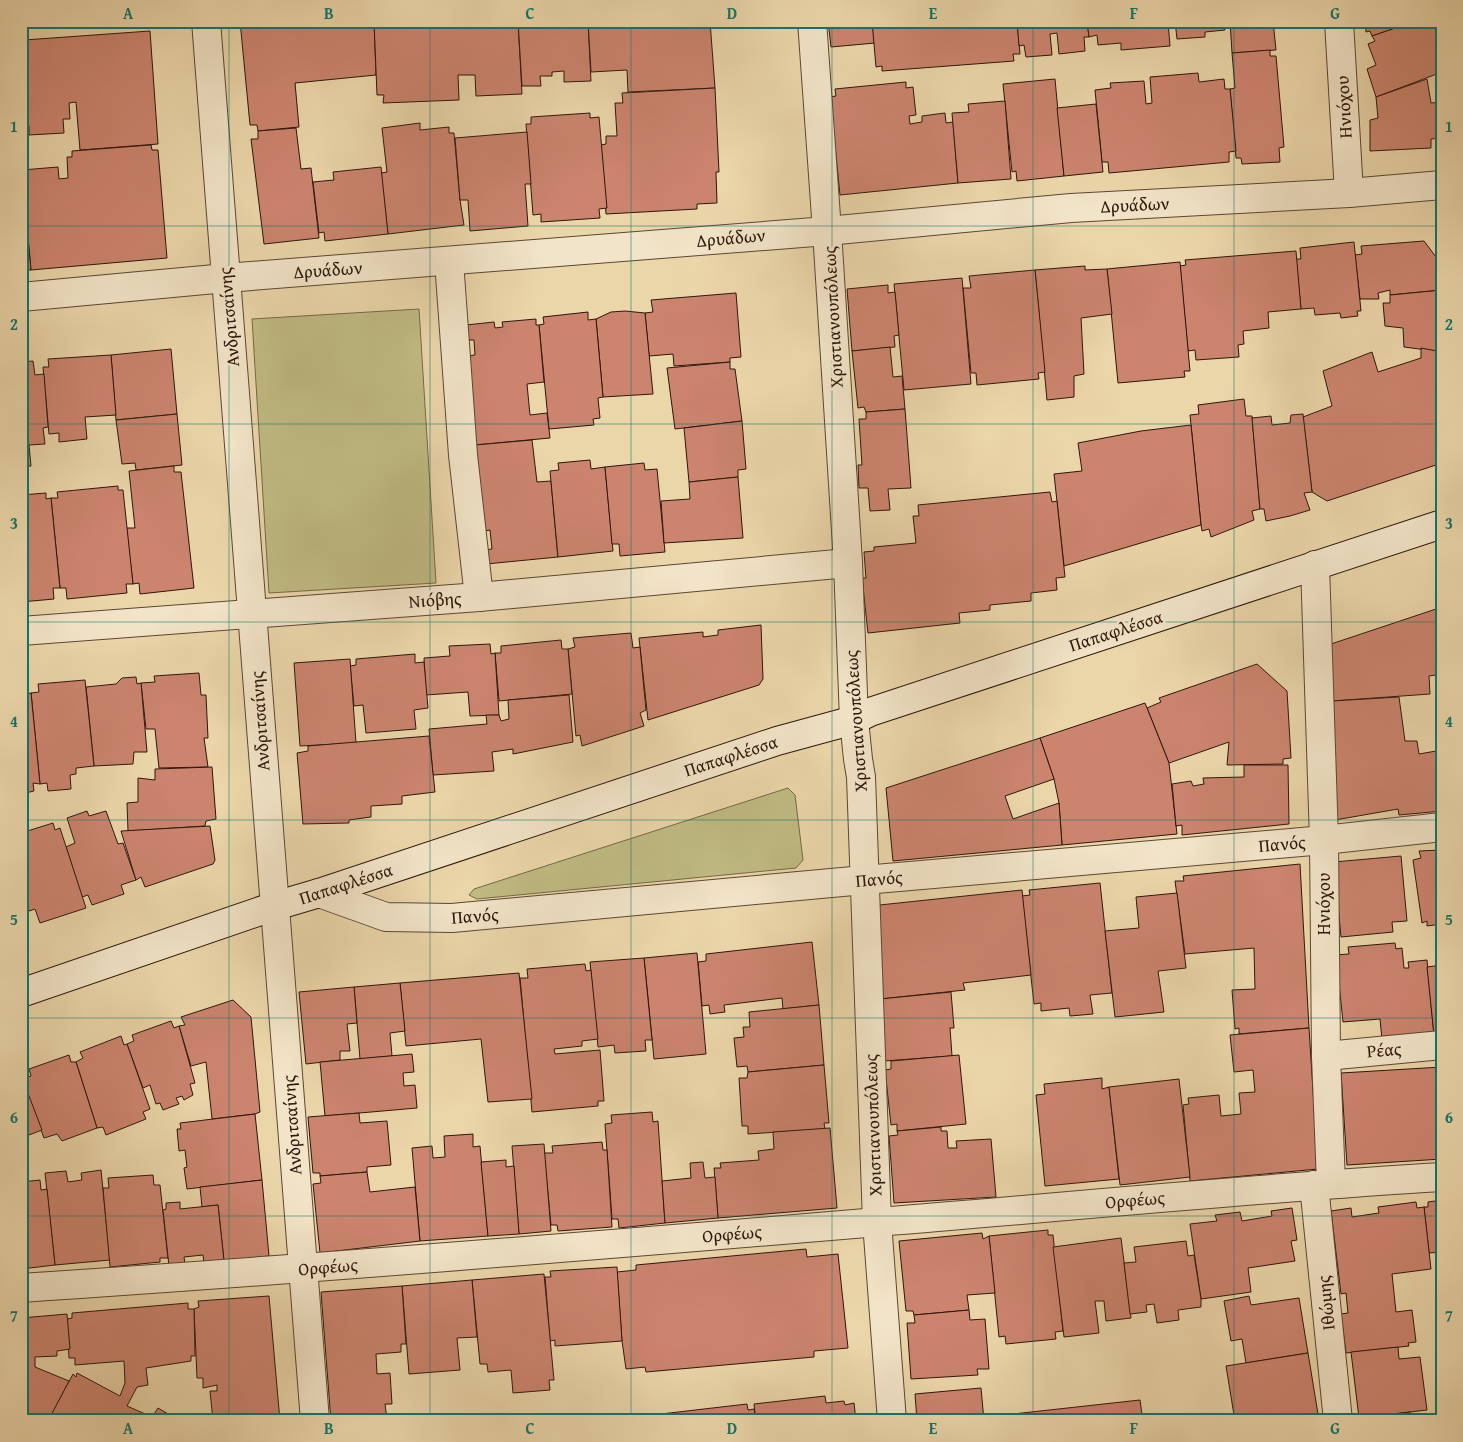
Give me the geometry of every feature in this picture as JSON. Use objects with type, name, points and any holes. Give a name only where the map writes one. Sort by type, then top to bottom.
[{"type":"street","name":"Ανδριτσαίνης","points":[[206,21],[315,1421]]},
{"type":"street","name":"Χριστιανουπόλεως","points":[[812,21],[848,563],[854,720],[861,777],[877,1222],[892,1421]]},
{"type":"street","name":"Ηνιόχου","points":[[1339,21],[1349,193]]},
{"type":"street","name":"Δρυάδων","points":[[21,297],[226,278],[827,230],[1071,208],[1349,193],[1442,185]]},
{"type":"street","points":[[448,261],[463,455],[479,597]]},
{"type":"street","name":"Παπαφλέσσα","points":[[21,993],[274,906],[319,894],[777,741],[854,720],[870,712],[1442,524]]},
{"type":"street","name":"Νιόβης","points":[[21,631],[479,597],[848,563]]},
{"type":"street","name":"Ηνιόχου","points":[[1315,565],[1324,840],[1326,1056],[1322,1184]]},
{"type":"street","name":"Πανός","points":[[319,894],[386,917],[452,918],[1324,840],[1442,827]]},
{"type":"street","name":"Ρέας","points":[[1326,1056],[1442,1045]]},
{"type":"street","name":"Ορφέως","points":[[21,1288],[303,1269],[1322,1184],[1442,1177]]},
{"type":"street","name":"Ιθώμης","points":[[1322,1184],[1338,1421]]},
{"type":"shaded area","points":[[419,309],[436,583],[269,593],[252,319]]},
{"type":"shaded area","points":[[788,788],[795,795],[803,860],[796,868],[477,899],[469,895],[474,889]]},
{"type":"building","points":[[240,21],[374,21],[376,75],[295,83],[299,127],[258,131],[257,125],[250,125]]},
{"type":"building","points":[[374,21],[518,21],[522,94],[476,96],[475,75],[458,75],[459,100],[383,103],[384,95],[377,95]]},
{"type":"building","points":[[518,21],[588,21],[591,81],[564,82],[564,71],[552,72],[552,76],[540,76],[541,86],[522,86]]},
{"type":"building","points":[[588,21],[710,21],[715,88],[628,92],[627,70],[591,72]]},
{"type":"building","points":[[828,21],[872,21],[875,43],[831,47]]},
{"type":"building","points":[[872,21],[1017,21],[1020,54],[1013,54],[1014,61],[882,71],[882,66],[876,67]]},
{"type":"building","points":[[1017,21],[1087,21],[1089,37],[1084,37],[1085,51],[1059,54],[1057,33],[1050,34],[1052,55],[1026,57],[1024,45],[1019,46]]},
{"type":"building","points":[[1087,21],[1168,21],[1170,46],[1121,50],[1121,43],[1098,45],[1097,35],[1089,37]]},
{"type":"building","points":[[1175,21],[1224,21],[1225,30],[1205,32],[1205,37],[1177,39]]},
{"type":"building","points":[[1230,21],[1273,21],[1276,50],[1232,53]]},
{"type":"building","points":[[1365,21],[1416,21],[1372,36],[1370,31],[1366,32]]},
{"type":"building","points":[[1416,21],[1442,21],[1442,72],[1376,97],[1367,69],[1376,65],[1368,44],[1375,41],[1372,36]]},
{"type":"building","points":[[150,31],[158,144],[80,150],[76,102],[69,103],[70,119],[63,119],[64,133],[29,135],[29,126],[23,127],[21,94],[21,47],[25,47],[24,40]]},
{"type":"building","points":[[1270,50],[1270,56],[1276,56],[1284,147],[1279,148],[1280,162],[1242,164],[1241,158],[1236,158],[1230,89],[1235,88],[1232,53]]},
{"type":"building","points":[[1198,73],[1199,82],[1224,79],[1225,89],[1230,89],[1236,151],[1229,152],[1229,162],[1109,173],[1108,162],[1102,162],[1095,90],[1111,88],[1110,83],[1144,81],[1146,104],[1152,103],[1150,77]]},
{"type":"building","points":[[1055,79],[1064,176],[1017,181],[1016,171],[1012,172],[1003,84]]},
{"type":"building","points":[[1427,79],[1431,103],[1442,102],[1442,138],[1431,139],[1431,148],[1370,151],[1370,120],[1378,118],[1376,97]]},
{"type":"building","points":[[906,82],[906,88],[913,87],[916,115],[909,116],[910,124],[922,122],[922,116],[945,113],[946,123],[953,122],[958,183],[840,195],[830,97],[836,96],[835,89]]},
{"type":"building","points":[[715,88],[719,172],[716,172],[717,203],[697,204],[697,209],[606,214],[601,145],[606,144],[606,136],[617,136],[615,103],[623,103],[622,93]]},
{"type":"building","points":[[1005,101],[1011,179],[958,183],[952,113],[969,112],[968,104]]},
{"type":"building","points":[[1096,104],[1103,172],[1064,176],[1057,108]]},
{"type":"building","points":[[590,113],[590,118],[599,117],[607,208],[599,209],[600,218],[541,222],[541,214],[533,215],[526,124],[531,124],[531,117]]},
{"type":"building","points":[[420,123],[420,130],[449,127],[449,133],[454,133],[464,225],[388,234],[381,173],[387,172],[382,128]]},
{"type":"building","points":[[296,128],[301,169],[311,168],[319,238],[264,244],[251,139],[258,139],[258,131]]},
{"type":"building","points":[[527,132],[531,184],[525,184],[528,226],[470,231],[468,200],[460,200],[455,138]]},
{"type":"building","points":[[151,145],[152,150],[158,150],[167,258],[31,270],[22,170],[58,167],[59,179],[68,178],[67,157],[72,157],[72,151]]},
{"type":"building","points":[[381,167],[388,234],[325,241],[324,232],[319,233],[313,182],[334,180],[333,172]]},
{"type":"building","points":[[21,170],[31,270],[21,270]]},
{"type":"building","points":[[1424,241],[1442,265],[1442,290],[1390,295],[1390,290],[1378,293],[1379,299],[1360,299],[1355,255],[1362,254],[1361,246]]},
{"type":"building","points":[[1354,242],[1361,311],[1357,311],[1358,316],[1341,318],[1340,313],[1315,315],[1314,308],[1301,309],[1296,259],[1301,259],[1300,248]]},
{"type":"building","points":[[1296,251],[1301,309],[1268,312],[1269,328],[1243,331],[1244,344],[1238,345],[1239,357],[1196,360],[1195,350],[1188,351],[1180,266],[1186,265],[1185,260]]},
{"type":"building","points":[[1180,262],[1190,371],[1184,371],[1185,377],[1118,383],[1107,269]]},
{"type":"building","points":[[1085,266],[1085,270],[1107,269],[1112,314],[1081,318],[1084,374],[1074,376],[1074,397],[1047,400],[1035,270]]},
{"type":"building","points":[[1035,270],[1045,372],[1038,373],[1039,379],[977,385],[976,373],[971,373],[963,288],[971,288],[969,276]]},
{"type":"building","points":[[962,278],[971,384],[904,390],[894,284]]},
{"type":"building","points":[[888,285],[888,293],[895,292],[899,335],[894,336],[895,347],[852,351],[847,289]]},
{"type":"building","points":[[1442,290],[1442,352],[1404,347],[1403,328],[1385,326],[1383,303],[1390,303],[1390,295]]},
{"type":"building","points":[[736,293],[741,357],[730,358],[730,362],[674,366],[673,354],[649,356],[645,313],[653,312],[651,300]]},
{"type":"building","points":[[588,312],[588,320],[596,319],[603,397],[598,398],[600,418],[593,419],[594,425],[549,429],[539,325],[544,324],[543,317]]},
{"type":"building","points":[[611,312],[645,313],[653,394],[603,397],[596,319]]},
{"type":"building","points":[[536,319],[536,325],[539,325],[544,382],[527,384],[530,415],[547,413],[550,438],[475,445],[466,356],[475,355],[474,340],[467,340],[466,325],[494,322],[495,328],[503,327],[502,322]]},
{"type":"building","points":[[890,347],[893,377],[902,376],[905,409],[866,412],[864,407],[858,408],[852,351]]},
{"type":"building","points":[[1421,348],[1442,352],[1442,463],[1327,501],[1312,492],[1303,417],[1332,406],[1323,371],[1372,352],[1378,372],[1421,358]]},
{"type":"building","points":[[171,349],[177,414],[116,420],[111,355]]},
{"type":"building","points":[[111,355],[116,415],[85,417],[87,439],[59,442],[59,433],[49,434],[43,367],[49,367],[48,359]]},
{"type":"building","points":[[33,361],[35,375],[44,374],[48,427],[43,428],[45,444],[29,445],[31,466],[21,467],[21,362]]},
{"type":"building","points":[[730,362],[730,369],[735,369],[742,421],[675,429],[667,368]]},
{"type":"building","points":[[1244,399],[1246,416],[1252,416],[1260,509],[1252,511],[1254,520],[1211,537],[1209,529],[1202,531],[1190,415],[1199,414],[1198,405]]},
{"type":"building","points":[[905,409],[911,488],[888,489],[890,510],[870,511],[868,488],[859,488],[858,465],[862,465],[859,419],[866,419],[866,412]]},
{"type":"building","points":[[177,414],[182,465],[136,470],[135,463],[122,464],[116,420]]},
{"type":"building","points":[[1303,414],[1312,492],[1304,493],[1310,510],[1266,521],[1264,509],[1260,509],[1252,418],[1271,416],[1272,425],[1290,423],[1291,415]]},
{"type":"building","points":[[742,421],[746,469],[738,470],[738,477],[689,482],[684,428]]},
{"type":"building","points":[[1191,425],[1201,525],[1064,566],[1054,474],[1082,471],[1078,443],[1141,431]]},
{"type":"building","points":[[532,440],[537,482],[551,481],[558,557],[486,564],[485,550],[492,549],[490,530],[483,531],[475,445]]},
{"type":"building","points":[[590,460],[591,469],[605,467],[613,551],[558,557],[550,471],[559,470],[558,463]]},
{"type":"building","points":[[644,463],[645,470],[657,469],[665,552],[620,556],[619,544],[612,544],[605,467]]},
{"type":"building","points":[[174,466],[174,472],[181,472],[194,588],[140,594],[139,583],[133,584],[126,528],[135,528],[129,471]]},
{"type":"building","points":[[738,477],[743,538],[664,543],[661,501],[690,499],[689,482]]},
{"type":"building","points":[[118,486],[118,490],[123,490],[133,584],[126,584],[127,593],[67,599],[66,588],[60,588],[51,498],[58,498],[57,492]]},
{"type":"building","points":[[1050,492],[1052,502],[1057,501],[1065,577],[1056,578],[1057,590],[1031,593],[1031,601],[990,605],[990,610],[959,613],[960,623],[868,633],[862,578],[866,578],[864,552],[874,551],[874,547],[916,543],[913,516],[919,516],[918,505]]},
{"type":"building","points":[[46,493],[46,499],[51,498],[60,588],[53,588],[54,599],[21,602],[21,495]]},
{"type":"building","points":[[1442,607],[1442,674],[1429,676],[1430,694],[1332,701],[1328,645]]},
{"type":"building","points":[[761,625],[763,679],[759,685],[648,720],[639,638],[703,632],[703,637],[718,635],[718,630]]},
{"type":"building","points":[[631,633],[633,648],[640,647],[646,710],[640,713],[644,726],[582,746],[580,735],[576,736],[568,649],[575,647],[573,638]]},
{"type":"building","points":[[561,640],[562,649],[568,649],[572,694],[499,701],[495,653],[501,653],[501,646]]},
{"type":"building","points":[[490,644],[491,654],[495,653],[499,715],[470,716],[468,692],[426,695],[424,658],[450,656],[449,646]]},
{"type":"building","points":[[415,654],[415,663],[424,662],[428,708],[414,710],[416,729],[366,733],[363,705],[354,706],[350,666],[356,665],[356,659]]},
{"type":"building","points":[[350,659],[356,743],[300,746],[294,663]]},
{"type":"building","points":[[1257,664],[1287,691],[1291,758],[1283,759],[1283,764],[1227,765],[1229,742],[1169,763],[1147,708],[1161,702],[1159,698]]},
{"type":"building","points":[[199,673],[201,695],[206,695],[208,738],[204,738],[208,767],[159,768],[155,729],[146,729],[141,683],[155,682],[154,676]]},
{"type":"building","points":[[136,677],[137,684],[141,683],[147,752],[134,752],[133,764],[94,766],[86,687],[116,684],[122,678]]},
{"type":"building","points":[[85,680],[94,766],[76,768],[76,774],[70,775],[71,789],[48,791],[47,783],[40,784],[31,693],[39,692],[38,684]]},
{"type":"building","points":[[26,683],[26,694],[31,693],[40,784],[33,783],[34,791],[21,794],[21,684]]},
{"type":"building","points":[[569,695],[573,742],[513,754],[513,749],[492,752],[494,771],[433,775],[429,729],[487,724],[486,715],[499,715],[501,721],[509,719],[508,700]]},
{"type":"building","points":[[1399,697],[1405,741],[1417,741],[1419,754],[1442,750],[1442,811],[1399,815],[1398,809],[1335,820],[1332,701]]},
{"type":"building","points":[[1145,703],[1169,763],[1177,834],[1062,845],[1059,803],[1054,779],[1040,738]]},
{"type":"building","points":[[429,736],[435,792],[402,796],[402,804],[371,806],[371,817],[349,820],[349,823],[303,824],[297,753],[308,751],[308,746]]},
{"type":"building","points":[[1040,738],[1054,779],[1005,796],[1013,819],[1059,803],[1062,845],[893,861],[886,788]]},
{"type":"building","points":[[1244,765],[1288,765],[1289,824],[1182,835],[1182,825],[1176,826],[1172,784],[1191,781],[1193,786],[1204,784],[1203,778],[1244,777]]},
{"type":"building","points":[[212,767],[216,819],[206,821],[205,826],[128,831],[127,803],[138,802],[138,778],[155,780],[155,769]]},
{"type":"building","points":[[87,811],[89,816],[106,811],[118,844],[123,843],[136,880],[121,885],[124,894],[92,905],[88,895],[82,897],[66,847],[75,843],[67,818]]},
{"type":"building","points":[[53,823],[55,830],[60,828],[86,908],[40,923],[35,909],[29,911],[21,888],[21,833]]},
{"type":"building","points":[[210,826],[215,860],[213,864],[145,887],[141,877],[136,880],[121,831]]},
{"type":"building","points":[[1442,850],[1442,924],[1427,926],[1427,921],[1422,923],[1413,860],[1421,858],[1419,851]]},
{"type":"building","points":[[1401,856],[1407,921],[1392,922],[1393,932],[1341,937],[1334,862]]},
{"type":"building","points":[[1300,864],[1309,1028],[1239,1034],[1239,1028],[1235,1029],[1232,990],[1255,989],[1254,948],[1185,954],[1175,881],[1184,881],[1183,876]]},
{"type":"building","points":[[1100,883],[1112,993],[1090,995],[1093,1014],[1070,1016],[1069,1008],[1041,1011],[1041,1003],[1034,1004],[1022,896],[1030,895],[1029,890]]},
{"type":"building","points":[[21,888],[29,911],[23,913],[27,925],[21,927]]},
{"type":"building","points":[[1022,890],[1031,975],[963,983],[965,990],[880,999],[870,906]]},
{"type":"building","points":[[1177,893],[1186,968],[1158,971],[1164,1012],[1115,1017],[1105,931],[1139,928],[1136,897]]},
{"type":"building","points":[[812,942],[819,1005],[783,1009],[782,998],[724,1005],[725,1012],[710,1014],[709,1005],[702,1006],[698,962],[706,961],[706,954]]},
{"type":"building","points":[[1395,943],[1396,949],[1402,948],[1404,968],[1409,968],[1408,962],[1427,960],[1434,1035],[1382,1040],[1380,1019],[1343,1022],[1336,955],[1349,954],[1348,947]]},
{"type":"building","points":[[697,953],[706,1054],[654,1059],[644,958]]},
{"type":"building","points":[[644,958],[652,1040],[645,1040],[646,1051],[615,1053],[614,1045],[598,1047],[590,962]]},
{"type":"building","points":[[585,964],[586,971],[591,970],[598,1039],[582,1041],[582,1046],[554,1049],[555,1054],[600,1050],[604,1101],[598,1101],[598,1106],[532,1112],[520,978],[528,978],[527,969]]},
{"type":"building","points":[[1442,965],[1442,1034],[1434,1035],[1427,967]]},
{"type":"building","points":[[519,973],[532,1099],[488,1102],[481,1039],[406,1046],[400,983]]},
{"type":"building","points":[[400,983],[405,1031],[390,1033],[392,1056],[360,1059],[354,987]]},
{"type":"building","points":[[354,987],[357,1023],[347,1024],[350,1051],[340,1051],[340,1060],[306,1064],[299,992]]},
{"type":"building","points":[[951,992],[954,1028],[950,1028],[952,1056],[884,1061],[880,999]]},
{"type":"building","points":[[233,1000],[251,1017],[260,1112],[212,1119],[206,1062],[191,1066],[179,1026],[185,1025],[181,1017]]},
{"type":"building","points":[[819,1005],[824,1065],[748,1072],[747,1066],[737,1067],[734,1038],[744,1037],[743,1027],[750,1027],[749,1012]]},
{"type":"building","points":[[171,1021],[174,1028],[179,1026],[195,1083],[190,1084],[193,1095],[184,1100],[182,1096],[176,1098],[179,1104],[163,1110],[160,1103],[156,1104],[150,1085],[143,1088],[127,1044],[134,1041],[132,1035]]},
{"type":"building","points":[[1309,1028],[1318,1169],[1190,1181],[1183,1105],[1189,1104],[1188,1098],[1219,1095],[1221,1116],[1241,1114],[1239,1093],[1255,1092],[1253,1070],[1234,1072],[1230,1035]]},
{"type":"building","points":[[121,1036],[124,1045],[127,1044],[150,1109],[143,1112],[146,1119],[106,1135],[103,1127],[97,1128],[76,1062],[83,1058],[80,1052]]},
{"type":"building","points":[[412,1054],[414,1072],[403,1073],[404,1086],[415,1085],[417,1108],[325,1116],[320,1062]]},
{"type":"building","points":[[69,1055],[71,1062],[76,1062],[97,1128],[62,1141],[57,1134],[44,1138],[22,1079],[31,1076],[29,1069]]},
{"type":"building","points":[[959,1055],[966,1124],[897,1131],[897,1124],[891,1125],[885,1070],[891,1069],[891,1061]]},
{"type":"building","points":[[824,1065],[829,1123],[824,1123],[825,1129],[748,1134],[748,1126],[742,1126],[739,1078],[747,1078],[748,1072]]},
{"type":"building","points":[[1442,1067],[1442,1159],[1347,1165],[1341,1073]]},
{"type":"building","points":[[21,1075],[42,1130],[21,1138]]},
{"type":"building","points":[[1102,1078],[1102,1089],[1109,1087],[1119,1179],[1045,1186],[1036,1095],[1045,1094],[1044,1084]]},
{"type":"building","points":[[1179,1079],[1190,1177],[1120,1185],[1109,1087]]},
{"type":"building","points":[[652,1112],[653,1122],[658,1121],[665,1223],[619,1228],[618,1219],[612,1219],[605,1124],[612,1123],[611,1115]]},
{"type":"building","points":[[359,1113],[360,1123],[387,1121],[391,1165],[367,1167],[367,1172],[320,1176],[320,1173],[313,1173],[308,1117]]},
{"type":"building","points":[[255,1114],[262,1180],[187,1189],[184,1168],[187,1167],[185,1150],[179,1151],[177,1129],[181,1129],[180,1123]]},
{"type":"building","points":[[941,1127],[941,1131],[947,1131],[948,1148],[957,1148],[956,1141],[991,1139],[996,1197],[894,1203],[889,1136],[898,1135],[897,1131]]},
{"type":"building","points":[[830,1128],[837,1208],[718,1218],[714,1168],[721,1168],[720,1163],[759,1160],[758,1151],[774,1149],[773,1132]]},
{"type":"building","points":[[473,1134],[473,1147],[480,1146],[488,1236],[420,1241],[412,1148],[432,1146],[433,1158],[445,1157],[444,1136]]},
{"type":"building","points":[[602,1142],[603,1150],[607,1150],[612,1227],[558,1231],[557,1225],[551,1225],[544,1153],[553,1153],[552,1146]]},
{"type":"building","points":[[544,1144],[551,1231],[519,1234],[512,1146]]},
{"type":"building","points":[[506,1160],[506,1167],[514,1166],[519,1234],[488,1236],[481,1162]]},
{"type":"building","points":[[703,1162],[705,1178],[715,1177],[718,1218],[665,1223],[662,1181],[691,1178],[690,1163]]},
{"type":"building","points":[[101,1170],[110,1260],[55,1265],[45,1173],[66,1171],[68,1182],[82,1180],[81,1173]]},
{"type":"building","points":[[367,1172],[370,1192],[415,1187],[420,1241],[320,1253],[313,1184],[321,1183],[320,1176]]},
{"type":"building","points":[[153,1175],[154,1185],[160,1185],[168,1258],[160,1258],[160,1262],[110,1267],[103,1188],[109,1188],[108,1178]]},
{"type":"building","points":[[40,1180],[41,1190],[47,1189],[55,1265],[21,1269],[21,1182]]},
{"type":"building","points":[[262,1180],[269,1256],[224,1261],[218,1205],[202,1207],[200,1187]]},
{"type":"building","points":[[1442,1200],[1442,1252],[1429,1253],[1424,1207],[1428,1207],[1428,1202]]},
{"type":"building","points":[[180,1202],[180,1209],[218,1205],[224,1261],[204,1263],[203,1255],[184,1257],[185,1264],[169,1266],[163,1210],[166,1209],[166,1203]]},
{"type":"building","points":[[1416,1202],[1417,1208],[1424,1207],[1431,1269],[1392,1274],[1396,1312],[1412,1310],[1416,1342],[1408,1343],[1409,1346],[1346,1353],[1341,1314],[1348,1313],[1346,1293],[1341,1294],[1331,1211],[1351,1208],[1352,1217],[1379,1213],[1378,1207]]},
{"type":"building","points":[[1292,1208],[1297,1240],[1291,1241],[1295,1261],[1248,1268],[1251,1292],[1201,1299],[1190,1224],[1217,1221],[1215,1215],[1240,1212],[1242,1221],[1272,1216],[1271,1211]]},
{"type":"building","points":[[1048,1230],[1048,1235],[1053,1235],[1063,1331],[1055,1332],[1056,1339],[1006,1344],[1005,1336],[999,1337],[989,1236]]},
{"type":"building","points":[[982,1233],[983,1239],[989,1236],[995,1293],[967,1295],[969,1310],[914,1315],[913,1311],[906,1311],[899,1241]]},
{"type":"building","points":[[1121,1238],[1131,1318],[1106,1321],[1104,1301],[1095,1301],[1099,1333],[1064,1337],[1053,1247]]},
{"type":"building","points":[[1186,1241],[1188,1256],[1194,1255],[1201,1307],[1178,1310],[1179,1320],[1157,1323],[1154,1304],[1146,1305],[1147,1312],[1130,1314],[1124,1263],[1136,1262],[1134,1247]]},
{"type":"building","points":[[806,1249],[807,1257],[838,1254],[848,1348],[814,1351],[814,1357],[646,1372],[645,1367],[626,1369],[617,1272],[636,1270],[636,1265]]},
{"type":"building","points":[[617,1267],[622,1341],[555,1346],[555,1340],[550,1341],[545,1277],[551,1277],[550,1271]]},
{"type":"building","points":[[544,1274],[554,1380],[549,1380],[550,1390],[513,1393],[511,1370],[488,1372],[487,1364],[480,1364],[472,1280]]},
{"type":"building","points":[[472,1280],[477,1337],[457,1338],[460,1370],[409,1374],[402,1286]]},
{"type":"building","points":[[402,1286],[406,1344],[401,1344],[401,1352],[376,1354],[377,1374],[390,1373],[392,1404],[385,1404],[387,1420],[331,1421],[321,1292]]},
{"type":"building","points":[[269,1296],[280,1421],[213,1421],[210,1391],[217,1391],[217,1385],[203,1388],[203,1378],[197,1378],[194,1309],[199,1307],[198,1301]]},
{"type":"building","points":[[1249,1296],[1251,1305],[1299,1298],[1308,1353],[1246,1363],[1242,1339],[1231,1341],[1224,1301]]},
{"type":"building","points":[[188,1303],[188,1309],[194,1309],[195,1356],[191,1356],[191,1361],[146,1368],[148,1385],[137,1387],[127,1406],[152,1417],[158,1408],[180,1421],[52,1421],[49,1418],[73,1374],[76,1377],[77,1373],[120,1396],[125,1383],[124,1361],[75,1365],[75,1358],[69,1358],[67,1319],[72,1318],[72,1313]]},
{"type":"building","points":[[969,1310],[970,1320],[985,1319],[989,1369],[977,1369],[978,1375],[911,1379],[907,1323],[915,1323],[914,1315]]},
{"type":"building","points":[[67,1314],[70,1349],[57,1351],[57,1356],[35,1357],[35,1367],[69,1381],[48,1421],[40,1421],[21,1410],[21,1318]]},
{"type":"building","points":[[1398,1347],[1399,1359],[1420,1357],[1427,1410],[1359,1418],[1351,1352]]},
{"type":"building","points":[[1308,1353],[1318,1414],[1276,1421],[1235,1421],[1226,1366]]},
{"type":"building","points":[[981,1388],[984,1421],[917,1421],[915,1394]]},
{"type":"building","points":[[825,1396],[826,1403],[844,1401],[845,1405],[854,1403],[856,1421],[756,1421],[754,1404]]},
{"type":"building","points":[[1140,1400],[1143,1421],[1004,1421],[1004,1415]]},
{"type":"building","points":[[747,1404],[748,1410],[754,1409],[756,1421],[631,1421],[635,1420],[635,1417]]},
{"type":"building","points":[[1410,1412],[1411,1421],[1356,1421],[1355,1419],[1359,1418]]},
{"type":"building","points":[[1318,1414],[1319,1421],[1276,1421]]}]
